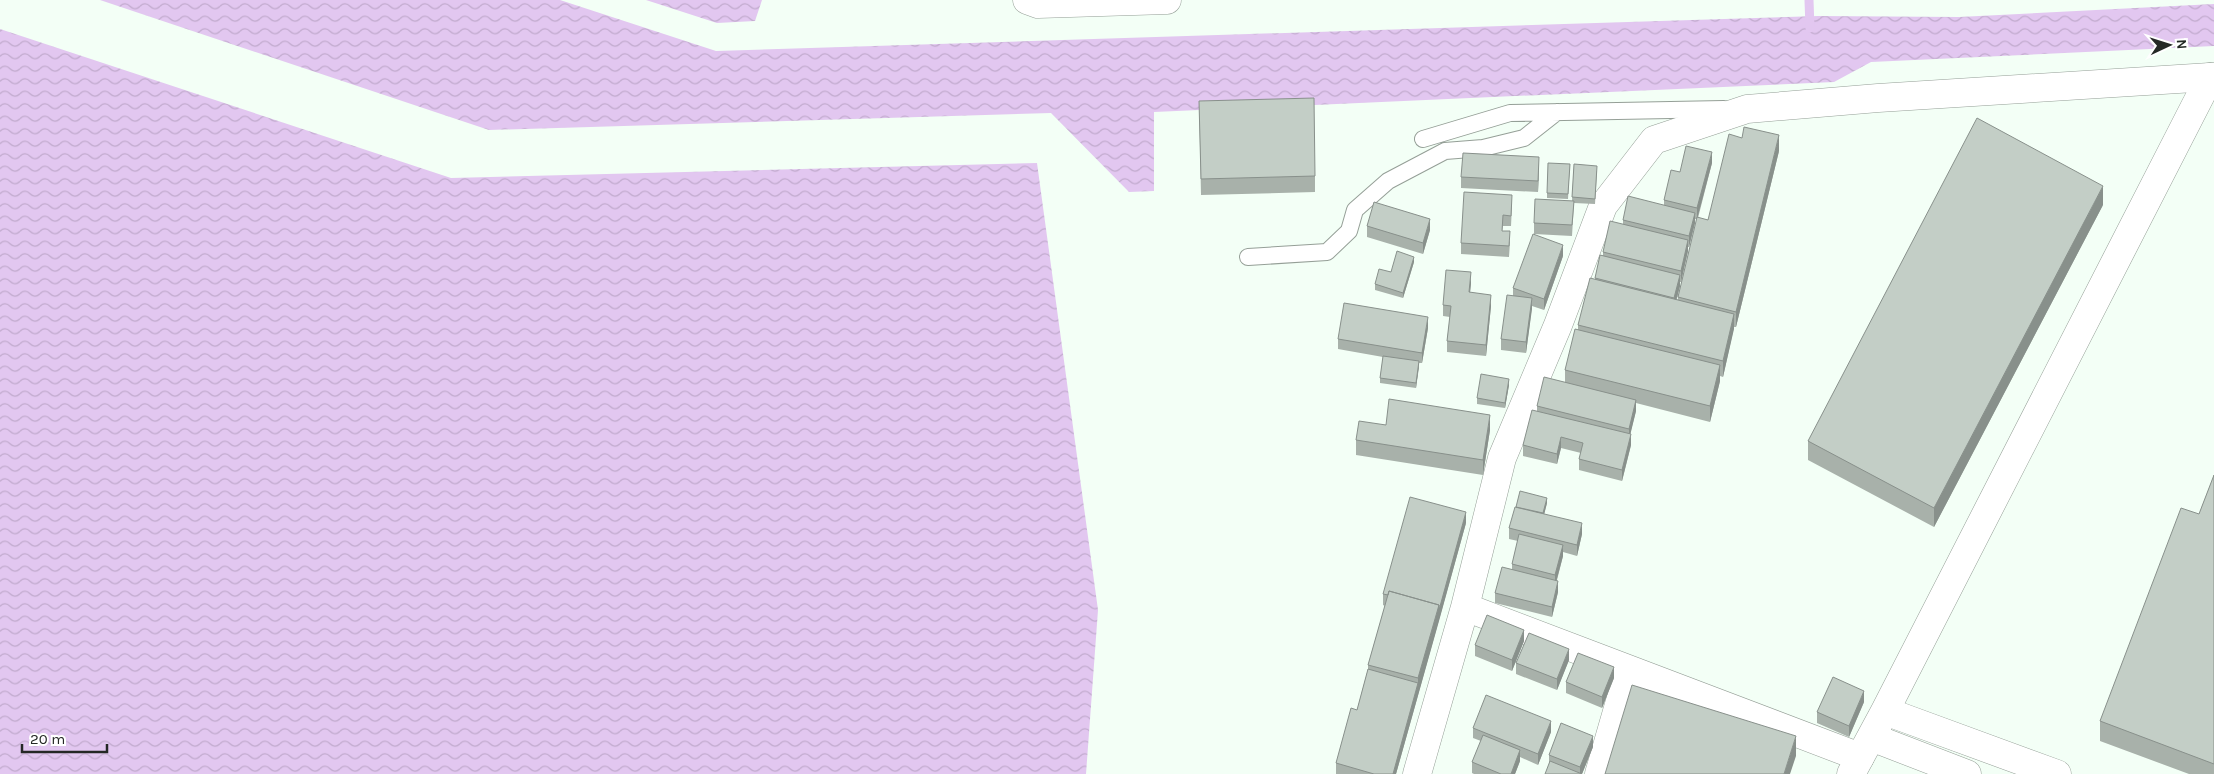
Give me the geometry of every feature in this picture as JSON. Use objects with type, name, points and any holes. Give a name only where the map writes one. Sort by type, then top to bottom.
[{"type":"street","points":[[1027,0],[1038,4],[1166,0]]},
{"type":"street","points":[[1417,774],[1465,607],[1502,458],[1558,325],[1603,206],[1654,140],[1746,109],[1878,98],[2212,77]]},
{"type":"street","points":[[1861,756],[2212,77]]},
{"type":"street","points":[[1465,607],[1861,756],[1967,774]]},
{"type":"street","points":[[1599,774],[1629,670]]},
{"type":"street","points":[[1885,711],[2057,774]]},
{"type":"lane","points":[[1423,139],[1510,112],[1746,109]]},
{"type":"lane","points":[[1248,257],[1327,252],[1349,231],[1355,210],[1388,181],[1445,151],[1482,148],[1524,138],[1556,112]]},
{"type":"water","points":[[100,0],[560,0],[716,51],[1818,16],[1959,17],[2214,4],[2214,46],[1871,62],[1834,82],[1154,112],[1154,191],[1129,192],[1051,113],[489,130]]},
{"type":"water","points":[[646,0],[762,0],[755,21],[717,23]]},
{"type":"water","points":[[0,29],[451,178],[1037,163],[1098,610],[1086,774],[0,774]]},
{"type":"building","points":[[1314,98],[1315,176],[1201,179],[1199,101]]},
{"type":"building","points":[[1977,118],[2103,186],[1934,508],[1808,441]]},
{"type":"building","points":[[1744,127],[1779,135],[1736,312],[1678,297],[1697,217],[1708,220],[1729,134],[1742,138]]},
{"type":"building","points":[[1686,146],[1712,152],[1697,208],[1664,200],[1671,170],[1680,172]]},
{"type":"building","points":[[1463,153],[1539,157],[1538,181],[1461,177]]},
{"type":"building","points":[[1548,163],[1570,164],[1568,194],[1547,193]]},
{"type":"building","points":[[1574,164],[1597,166],[1595,199],[1572,197]]},
{"type":"building","points":[[1464,192],[1512,195],[1511,216],[1503,215],[1502,231],[1510,231],[1509,246],[1461,243]]},
{"type":"building","points":[[1628,196],[1695,213],[1689,236],[1623,220]]},
{"type":"building","points":[[1535,199],[1574,201],[1572,225],[1534,223]]},
{"type":"building","points":[[1374,202],[1430,219],[1423,243],[1367,226]]},
{"type":"building","points":[[1610,221],[1688,240],[1681,271],[1603,252]]},
{"type":"building","points":[[1533,234],[1563,245],[1544,299],[1513,288]]},
{"type":"building","points":[[1397,251],[1414,257],[1403,293],[1375,284],[1379,269],[1391,272]]},
{"type":"building","points":[[1600,255],[1680,275],[1674,298],[1595,278]]},
{"type":"building","points":[[1446,270],[1471,272],[1469,292],[1491,295],[1486,345],[1447,341],[1451,306],[1443,305]]},
{"type":"building","points":[[1590,278],[1734,314],[1723,361],[1578,325]]},
{"type":"building","points":[[1507,295],[1532,298],[1526,342],[1501,339]]},
{"type":"building","points":[[1344,303],[1428,317],[1422,353],[1338,339]]},
{"type":"building","points":[[1575,329],[1720,365],[1710,406],[1565,370]]},
{"type":"building","points":[[1383,356],[1419,361],[1416,383],[1380,378]]},
{"type":"building","points":[[1481,374],[1509,379],[1505,403],[1477,398]]},
{"type":"building","points":[[1544,377],[1636,400],[1629,429],[1537,406]]},
{"type":"building","points":[[1389,399],[1490,415],[1483,460],[1356,440],[1359,421],[1386,425]]},
{"type":"building","points":[[1532,410],[1631,434],[1622,470],[1579,459],[1583,443],[1561,437],[1557,454],[1523,445]]},
{"type":"building","points":[[2214,475],[2214,764],[2100,721],[2181,508],[2199,514]]},
{"type":"building","points":[[1520,491],[1547,498],[1543,513],[1516,507]]},
{"type":"building","points":[[1410,497],[1466,512],[1439,610],[1439,605],[1389,591],[1388,595],[1383,594]]},
{"type":"building","points":[[1515,507],[1582,523],[1577,545],[1509,528]]},
{"type":"building","points":[[1519,534],[1563,545],[1555,575],[1512,564]]},
{"type":"building","points":[[1502,567],[1558,581],[1552,607],[1495,593]]},
{"type":"building","points":[[1389,591],[1439,605],[1418,678],[1368,665]]},
{"type":"building","points":[[1487,615],[1524,630],[1512,660],[1475,645]]},
{"type":"building","points":[[1529,633],[1569,649],[1557,679],[1516,663]]},
{"type":"building","points":[[1578,653],[1614,667],[1602,697],[1566,682]]},
{"type":"building","points":[[1368,669],[1418,683],[1393,774],[1374,774],[1336,763],[1351,708],[1357,710]]},
{"type":"building","points":[[1833,677],[1864,691],[1849,726],[1817,712]]},
{"type":"building","points":[[1632,685],[1796,736],[1784,774],[1605,774]]},
{"type":"building","points":[[1486,695],[1551,721],[1538,754],[1473,728]]},
{"type":"building","points":[[1561,723],[1593,736],[1580,767],[1549,755]]},
{"type":"building","points":[[1483,735],[1520,750],[1511,774],[1501,774],[1472,762]]},
{"type":"building","points":[[1550,761],[1582,774],[1545,774]]},
{"type":"waterway","points":[[1809,0],[1810,28]]}]
